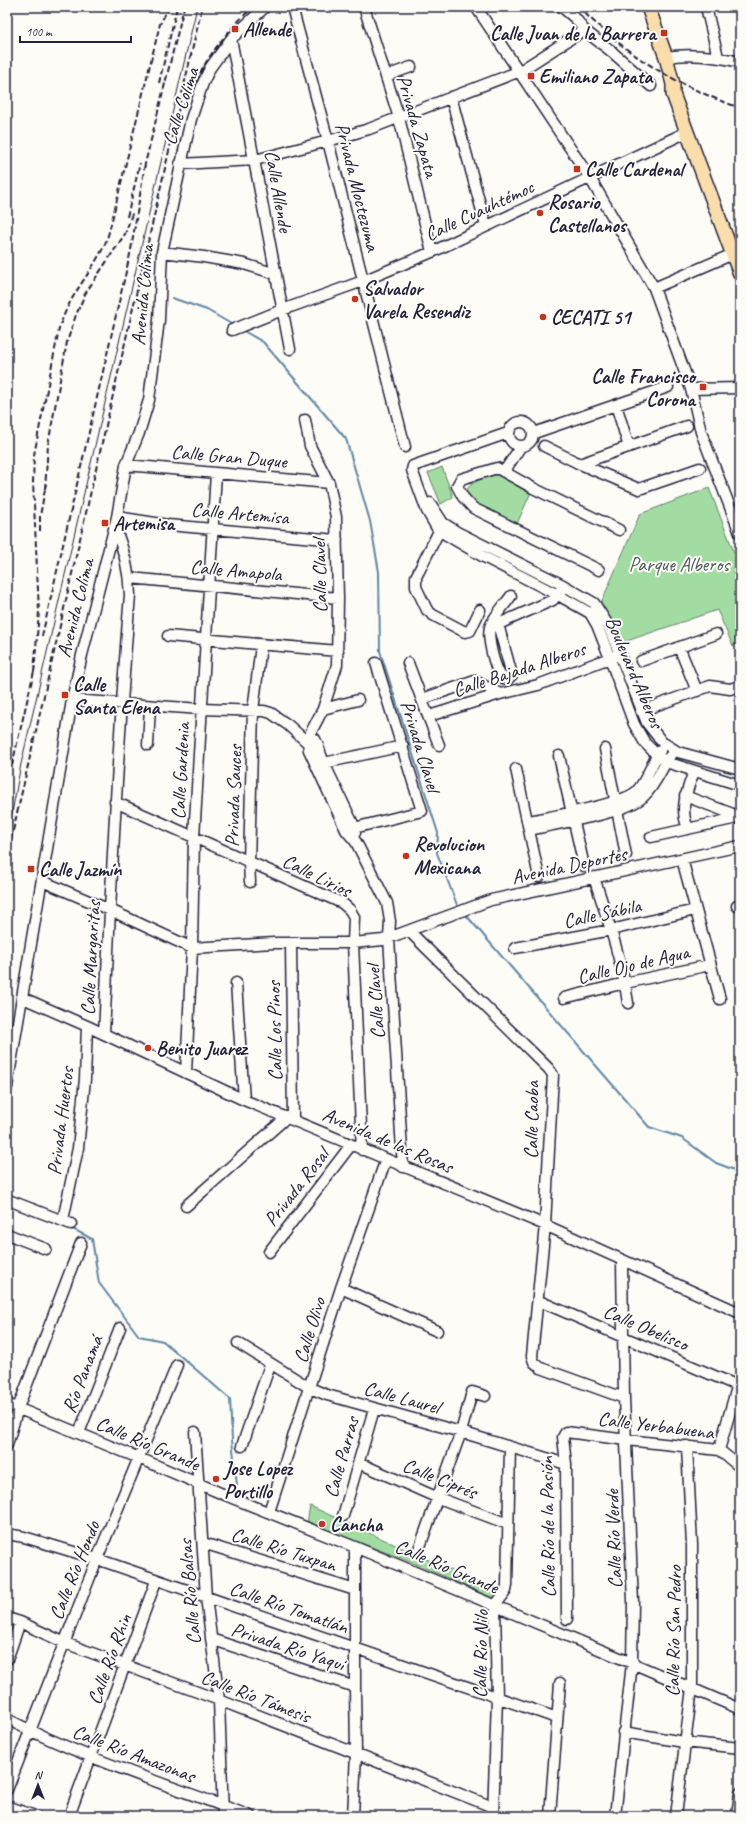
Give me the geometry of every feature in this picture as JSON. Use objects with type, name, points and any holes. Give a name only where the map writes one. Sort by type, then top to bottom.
[{"type":"main road","points":[[648,7],[666,57],[673,84],[673,94],[686,132],[738,252]]},
{"type":"main road","points":[[673,84],[680,92],[738,252],[740,274]]},
{"type":"street","name":"Calle Colima","points":[[180,164],[191,120],[203,83],[210,68],[231,39],[265,7]]},
{"type":"street","name":"Privada Moctezuma","points":[[292,7],[328,141],[405,447]]},
{"type":"street","points":[[476,7],[590,178],[654,288],[691,390],[701,432],[740,532]]},
{"type":"street","points":[[562,7],[576,19],[584,30],[611,51],[651,86]]},
{"type":"street","points":[[706,7],[718,57]]},
{"type":"street","name":"Privada Zapata","points":[[367,8],[399,118],[432,252]]},
{"type":"street","points":[[180,164],[255,160],[328,141],[399,118],[520,71],[584,30]]},
{"type":"street","name":"Calle Allende","points":[[231,39],[290,349]]},
{"type":"street","points":[[666,57],[683,55],[718,57],[740,62]]},
{"type":"street","points":[[386,76],[411,67]]},
{"type":"street","points":[[452,97],[486,226]]},
{"type":"street","name":"Calle Cuauhtémoc","points":[[232,330],[282,310],[363,281],[432,252],[686,132]]},
{"type":"street","name":"Avenida Colima","points":[[7,1087],[72,700],[116,522],[126,465],[139,433],[149,400],[159,320],[162,252],[180,164]]},
{"type":"street","points":[[162,252],[204,256],[244,264],[276,274]]},
{"type":"street","points":[[654,288],[738,252]]},
{"type":"street","points":[[534,433],[668,387]]},
{"type":"street","points":[[691,390],[740,388]]},
{"type":"street","points":[[616,405],[629,447]]},
{"type":"street","name":"Calle Clavel","points":[[305,420],[310,446],[329,483],[336,518],[337,540],[338,651],[336,673],[323,709],[311,732],[313,761],[351,829]]},
{"type":"street","points":[[519,421],[530,425],[534,433],[532,441],[529,444],[521,446],[514,444],[511,441],[508,433],[512,426],[519,421]]},
{"type":"street","points":[[580,464],[687,426]]},
{"type":"street","name":"Boulevard Alberos","points":[[508,433],[417,464],[430,504],[441,526],[482,556],[590,613],[647,723],[665,744],[675,750],[740,770]]},
{"type":"street","points":[[504,472],[521,446]]},
{"type":"street","points":[[544,446],[580,464],[638,489],[700,468]]},
{"type":"street","name":"Calle Gran Duque","points":[[126,465],[329,483]]},
{"type":"street","points":[[599,570],[473,508],[463,497],[457,486],[461,479],[497,468],[533,488],[619,530]]},
{"type":"street","name":"Calle Gardenia","points":[[186,1073],[192,948],[194,837],[216,473]]},
{"type":"street","name":"Calle Artemisa","points":[[116,522],[168,525],[337,540]]},
{"type":"street","name":"Calle Margaritas","points":[[104,1034],[115,802],[130,595],[130,578],[116,522]]},
{"type":"street","points":[[441,526],[416,577],[416,588],[427,610],[433,615],[465,632],[470,631],[480,610]]},
{"type":"street","name":"Boulevard Alberos","points":[[441,526],[457,532],[563,585],[594,603],[608,625],[614,657],[634,724],[645,743],[666,762],[740,785]]},
{"type":"street","name":"Calle Amapola","points":[[130,578],[338,598]]},
{"type":"street","points":[[511,596],[494,623],[554,600],[563,585]]},
{"type":"street","points":[[641,661],[716,634]]},
{"type":"street","points":[[168,636],[338,651]]},
{"type":"street","name":"Privada Sauces","points":[[250,882],[249,863],[253,711],[261,645]]},
{"type":"street","points":[[679,647],[697,690]]},
{"type":"street","name":"Calle Bajada Alberos","points":[[429,716],[500,694],[544,683],[614,657]]},
{"type":"street","name":"Privada Clavel","points":[[351,829],[422,811],[376,662]]},
{"type":"street","points":[[408,663],[429,716],[438,745]]},
{"type":"street","points":[[422,698],[475,681],[500,694]]},
{"type":"street","points":[[641,711],[710,686],[730,689],[740,686]]},
{"type":"street","points":[[72,700],[271,713],[313,744]]},
{"type":"street","points":[[323,709],[358,700]]},
{"type":"street","points":[[148,745],[150,706]]},
{"type":"street","name":"Calle Clavel","points":[[313,744],[324,763],[356,842],[387,903],[390,921],[389,938],[403,1167]]},
{"type":"street","points":[[616,805],[636,791],[665,744]]},
{"type":"street","points":[[324,763],[402,746]]},
{"type":"street","points":[[605,749],[626,855]]},
{"type":"street","points":[[529,825],[616,805],[633,804],[644,796],[675,750]]},
{"type":"street","points":[[559,756],[584,866]]},
{"type":"street","points":[[516,768],[539,878]]},
{"type":"street","points":[[688,828],[684,820],[683,810],[685,796],[694,771]]},
{"type":"street","points":[[651,837],[737,818],[738,816],[685,796]]},
{"type":"street","name":"Calle Lirios","points":[[115,802],[249,863],[342,903],[350,910],[354,916],[353,944],[362,1150]]},
{"type":"street","name":"Avenida Deportes","points":[[409,931],[480,903],[740,846]]},
{"type":"street","points":[[682,859],[720,999]]},
{"type":"street","points":[[594,877],[611,930],[625,983],[628,1002]]},
{"type":"street","points":[[42,881],[110,910],[192,948],[291,943],[353,944],[384,940],[409,931]]},
{"type":"street","name":"Calle Sábila","points":[[515,948],[611,930],[695,910]]},
{"type":"street","name":"Calle Caoba","points":[[409,931],[553,1075],[545,1225],[539,1301],[532,1356],[536,1366],[624,1398]]},
{"type":"street","name":"Calle Los Pinos","points":[[290,1118],[291,943]]},
{"type":"street","name":"Calle Ojo de Agua","points":[[564,998],[710,965]]},
{"type":"street","points":[[236,984],[244,1100]]},
{"type":"street","name":"Avenida de las Rosas","points":[[23,998],[87,1026],[244,1100],[545,1225],[740,1313]]},
{"type":"street","name":"Privada Huertos","points":[[11,1201],[67,1222],[78,1148],[85,1079],[87,1026]]},
{"type":"street","points":[[186,1206],[290,1118]]},
{"type":"street","name":"Privada Rosal","points":[[269,1252],[351,1145]]},
{"type":"street","name":"Calle Olivo","points":[[269,1512],[341,1288],[386,1159]]},
{"type":"street","points":[[7,1234],[46,1249]]},
{"type":"street","points":[[7,1445],[18,1408],[82,1243]]},
{"type":"street","name":"Calle Río Verde","points":[[615,1816],[623,1732],[632,1662],[633,1602],[624,1398],[622,1261]]},
{"type":"street","points":[[341,1288],[437,1332]]},
{"type":"street","name":"Calle Obelisco","points":[[539,1301],[624,1337],[739,1381]]},
{"type":"street","name":"Río Panamá","points":[[79,1433],[120,1328]]},
{"type":"street","name":"Calle Laurel","points":[[238,1343],[270,1365],[310,1388],[333,1397],[461,1432],[566,1464]]},
{"type":"street","name":"Calle Río Hondo","points":[[7,1790],[97,1559],[178,1365]]},
{"type":"street","points":[[242,1446],[270,1365]]},
{"type":"street","points":[[719,1450],[739,1381]]},
{"type":"street","points":[[418,1552],[436,1497],[461,1432],[472,1392],[486,1396]]},
{"type":"street","name":"Calle Río Grande","points":[[7,1404],[632,1662],[740,1709]]},
{"type":"street","name":"Calle Parras","points":[[343,1516],[374,1409]]},
{"type":"street","name":"Calle Yerbabuena","points":[[563,1435],[570,1431],[627,1440],[719,1450],[740,1467]]},
{"type":"street","name":"Calle Río Balsas","points":[[195,1432],[206,1597],[218,1700],[223,1811]]},
{"type":"street","name":"Calle Río de la Pasión","points":[[563,1435],[566,1464],[567,1619]]},
{"type":"street","name":"Calle Río San Pedro","points":[[676,1816],[684,1742],[692,1688],[692,1545],[687,1446]]},
{"type":"street","name":"Calle Río Nilo","points":[[493,1811],[497,1698],[495,1606],[506,1591],[507,1585],[510,1447]]},
{"type":"street","name":"Calle Ciprés","points":[[359,1463],[436,1497],[508,1524]]},
{"type":"street","name":"Calle Río Tomatlán","points":[[7,1534],[24,1537],[97,1559],[156,1581],[557,1718]]},
{"type":"street","name":"Calle Río Tuxpan","points":[[203,1543],[356,1590]]},
{"type":"street","points":[[353,1816],[356,1754],[354,1687],[356,1590],[355,1547]]},
{"type":"street","name":"Calle Río Rhin","points":[[69,1816],[156,1581]]},
{"type":"street","name":"Calle Río Támesis","points":[[7,1618],[20,1622],[65,1643],[218,1700],[356,1754],[493,1811]]},
{"type":"street","points":[[7,1660],[20,1622]]},
{"type":"street","name":"Privada Río Yaqui","points":[[211,1639],[354,1687]]},
{"type":"street","points":[[550,1816],[560,1683]]},
{"type":"street","name":"Calle Río Amazonas","points":[[7,1719],[30,1731],[223,1811],[250,1816]]},
{"type":"street","points":[[623,1732],[684,1742],[740,1748]]},
{"type":"street","points":[[737,1816],[740,1794]]},
{"type":"street","points":[[7,1806],[36,1816]]},
{"type":"green space","points":[[442,467],[453,497],[441,504],[428,473]]},
{"type":"green space","points":[[499,474],[532,490],[516,526],[474,505],[465,494],[467,489],[474,483],[484,478]]},
{"type":"green space","name":"Parque Alberos","points":[[709,488],[740,567],[740,643],[733,646],[717,610],[621,643],[600,605],[640,514]]},
{"type":"green space","points":[[310,1506],[499,1592],[493,1598],[406,1560],[307,1523]]},
{"type":"waterway","points":[[172,298],[207,310],[233,325]]},
{"type":"waterway","points":[[242,330],[263,342],[346,439],[370,521],[379,572],[380,651],[438,833],[437,853],[457,905]]},
{"type":"waterway","points":[[466,915],[649,1127],[682,1138],[716,1163],[740,1172]]},
{"type":"waterway","points":[[71,1228],[92,1239],[99,1283],[139,1336],[163,1341],[230,1399],[232,1440],[237,1485]]},
{"type":"tram line","points":[[7,840],[21,764],[197,7]]},
{"type":"railway","points":[[34,672],[39,612],[33,482],[34,455],[59,329],[73,296],[97,259],[107,239],[160,24],[169,7]]},
{"type":"railway","points":[[159,83],[177,7]]},
{"type":"railway","points":[[144,168],[184,7]]},
{"type":"railway","points":[[7,857],[202,7]]},
{"type":"railway","points":[[184,105],[197,78],[213,52],[231,29],[253,7]]},
{"type":"railway","points":[[578,7],[643,61],[690,87],[740,108]]},
{"type":"railway","points":[[127,217],[140,163]]},
{"type":"railway","points":[[42,636],[131,250],[145,164]]},
{"type":"railway","points":[[45,489],[48,445],[67,342],[85,294],[125,234],[133,211]]},
{"type":"railway","points":[[40,531],[40,516],[46,484]]},
{"type":"railway","points":[[12,765],[35,667]]},
{"type":"place","name":"Allende","points":[[235,29]]},
{"type":"place","name":"Calle Juan de la Barrera","points":[[664,33]]},
{"type":"place","name":"Emiliano Zapata","points":[[531,76]]},
{"type":"place","name":"Calle Cardenal","points":[[577,169]]},
{"type":"place","name":"Rosario Castellanos","points":[[540,213]]},
{"type":"place","name":"Salvador Varela Resendiz","points":[[355,299]]},
{"type":"place","name":"CECATI 51","points":[[543,317]]},
{"type":"place","name":"Calle Francisco Corona","points":[[703,387]]},
{"type":"place","name":"Artemisa","points":[[105,523]]},
{"type":"place","name":"Calle Santa Elena","points":[[65,695]]},
{"type":"place","name":"Revolucion Mexicana","points":[[406,856]]},
{"type":"place","name":"Calle Jazmín","points":[[31,869]]},
{"type":"place","name":"Benito Juarez","points":[[148,1048]]},
{"type":"place","name":"Jose Lopez Portillo","points":[[216,1479]]},
{"type":"place","name":"Cancha","points":[[322,1524]]}]
